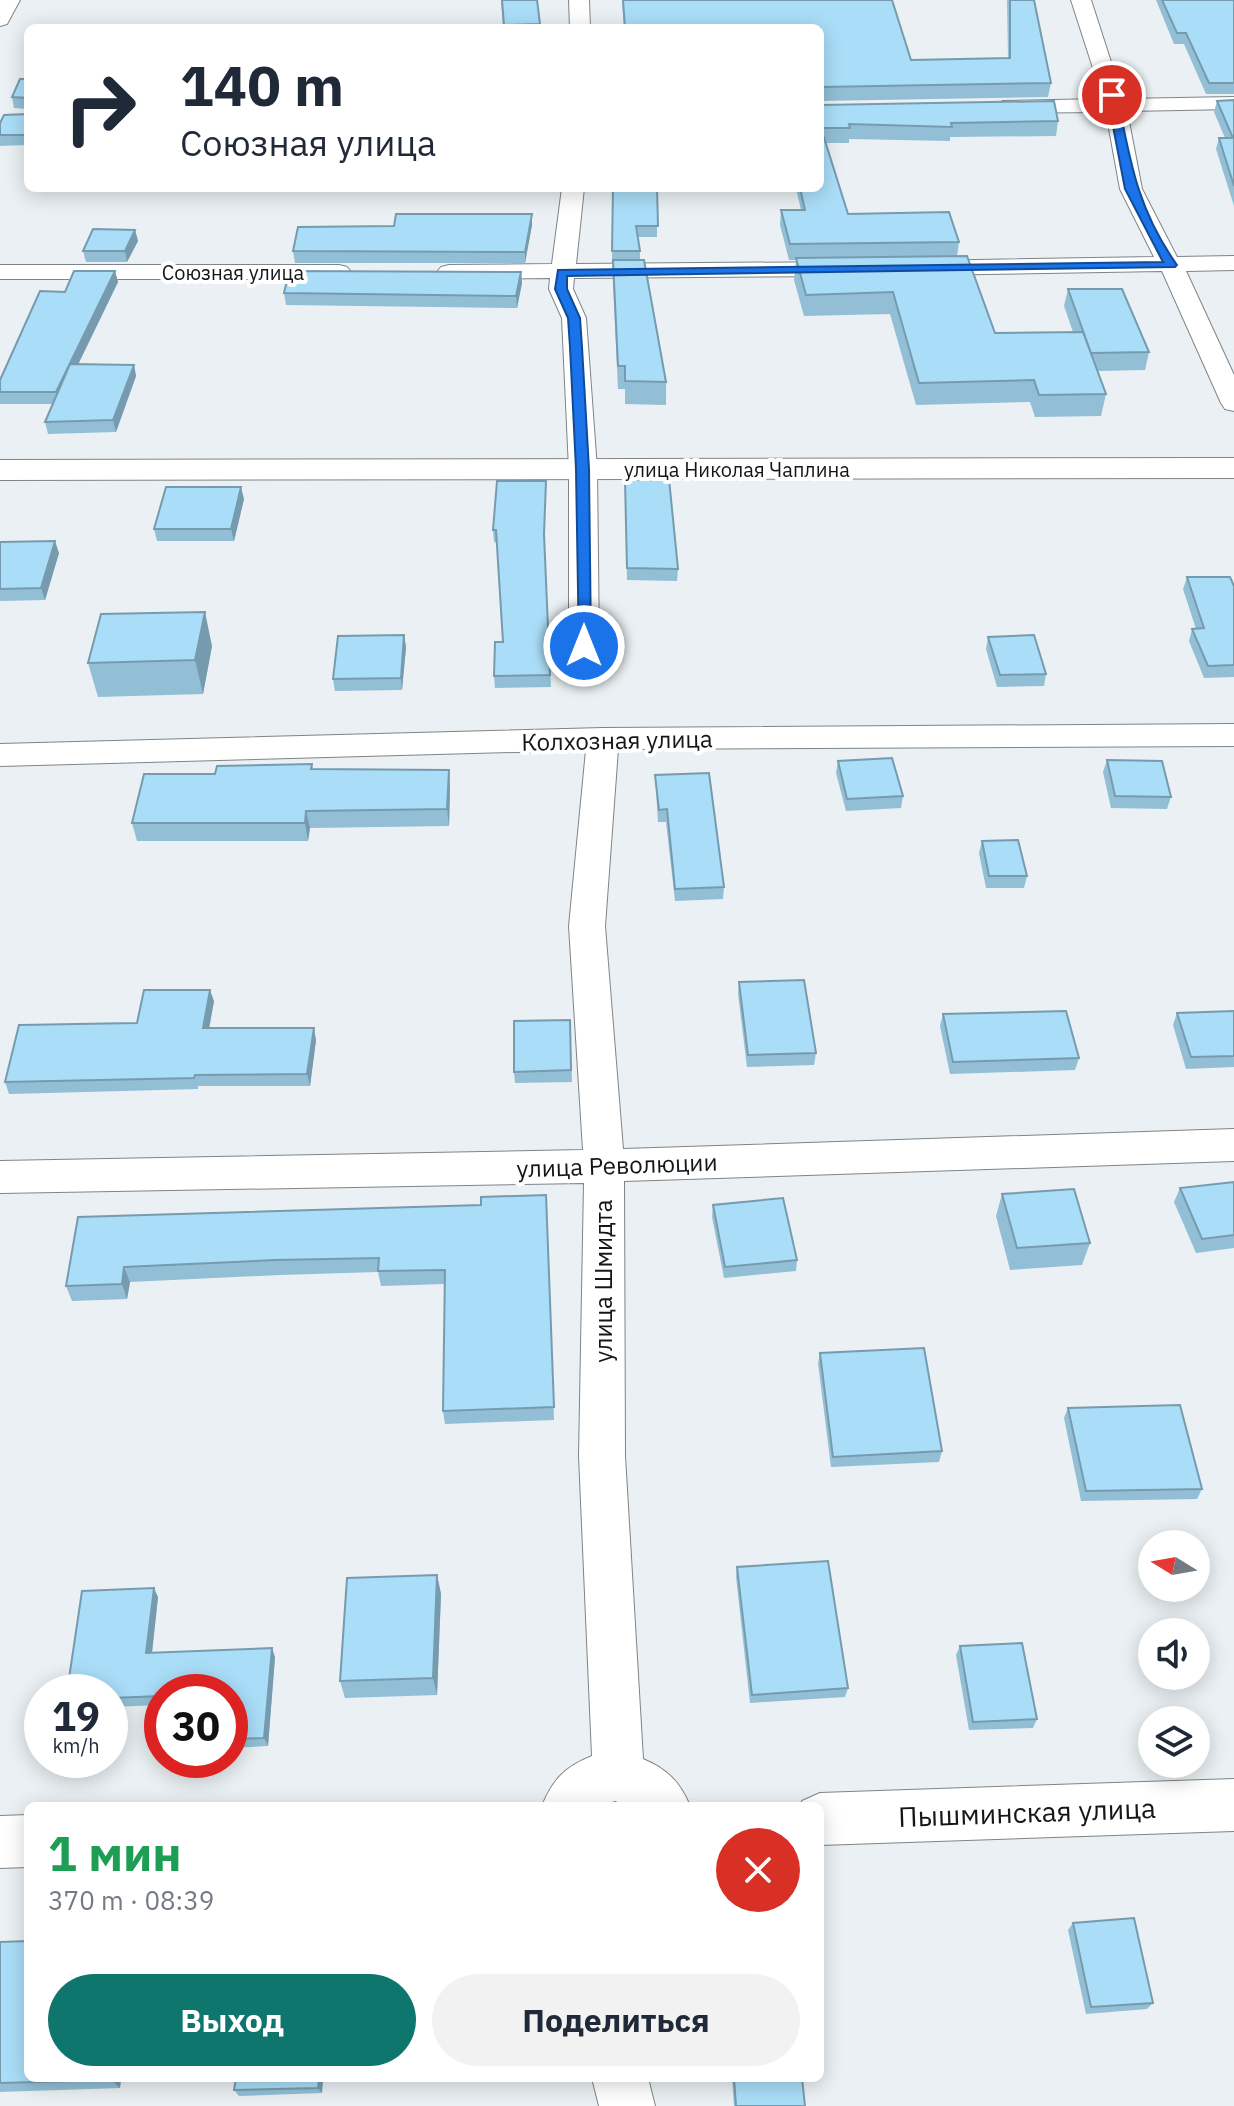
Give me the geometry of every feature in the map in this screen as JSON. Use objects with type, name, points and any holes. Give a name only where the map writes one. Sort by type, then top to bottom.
[{"type":"street","points":[[0,20],[10,0]]},
{"type":"street","points":[[579,0],[580,24]]},
{"type":"street","points":[[1081,0],[1115,105],[1131,189],[1171,265],[1234,403]]},
{"type":"street","points":[[975,107],[1234,103]]},
{"type":"street","points":[[572,192],[561,289],[574,318],[583,469],[584,646]]},
{"type":"street","points":[[895,268],[1234,263]]},
{"type":"street","points":[[420,272],[864,269]]},
{"type":"street","name":"Союзная улица","points":[[0,272],[358,272]]},
{"type":"street","name":"улица Николая Чаплина","points":[[0,470],[1234,468]]},
{"type":"street","name":"Колхозная улица","points":[[0,755],[603,739],[1234,735]]},
{"type":"street","name":"улица Шмидта","points":[[603,739],[587,926],[604,1166],[602,1456],[618,1775]]},
{"type":"street","name":"улица Революции","points":[[0,1177],[604,1166],[1234,1145]]},
{"type":"street","points":[[571,1802],[583,1786],[600,1778],[618,1775],[636,1780],[652,1790],[661,1802]]},
{"type":"street","name":"Пышминская улица","points":[[824,1819],[1234,1805]]},
{"type":"street","points":[[0,1842],[24,1841]]},
{"type":"street","points":[[621,2082],[627,2106]]},
{"type":"building","points":[[502,0],[537,0],[540,24],[504,24]]},
{"type":"building","points":[[623,0],[892,0],[911,60],[1010,58],[1010,0],[1034,0],[1051,83],[824,87],[824,24],[625,24]]},
{"type":"building","points":[[1162,0],[1234,0],[1234,83],[1209,83],[1186,33],[1177,33]]},
{"type":"building","points":[[20,79],[24,79],[24,98],[12,97]]},
{"type":"building","points":[[1234,100],[1234,186],[1219,138],[1233,138],[1217,101]]},
{"type":"building","points":[[1054,101],[1058,121],[951,123],[952,127],[849,124],[850,128],[824,128],[824,105]]},
{"type":"building","points":[[24,114],[24,135],[0,135],[4,115]]},
{"type":"building","points":[[824,138],[848,214],[949,212],[959,242],[790,244],[781,210],[805,210],[801,192],[824,192]]},
{"type":"building","points":[[613,192],[657,192],[658,226],[636,226],[640,251],[612,251]]},
{"type":"building","points":[[396,214],[532,214],[525,252],[293,251],[298,227],[394,226]]},
{"type":"building","points":[[93,229],[135,230],[125,251],[83,251]]},
{"type":"building","points":[[967,256],[995,333],[1083,332],[1106,394],[1039,395],[1034,380],[919,383],[893,292],[806,295],[796,258]]},
{"type":"building","points":[[613,260],[644,260],[666,382],[625,381],[625,366],[618,366]]},
{"type":"building","points":[[74,271],[115,271],[56,392],[0,392],[0,380],[40,291],[65,292]]},
{"type":"building","points":[[289,271],[521,272],[516,296],[284,293]]},
{"type":"building","points":[[1068,289],[1122,289],[1149,352],[1091,353]]},
{"type":"building","points":[[70,364],[134,365],[113,420],[45,422]]},
{"type":"building","points":[[669,479],[678,569],[627,568],[625,480]]},
{"type":"building","points":[[497,481],[546,481],[544,534],[550,675],[494,676],[495,642],[503,642],[496,530],[493,530]]},
{"type":"building","points":[[166,487],[241,487],[231,529],[154,529]]},
{"type":"building","points":[[55,541],[41,588],[0,589],[0,542]]},
{"type":"building","points":[[1187,577],[1230,577],[1234,586],[1234,665],[1208,666],[1192,629],[1204,628]]},
{"type":"building","points":[[205,612],[195,660],[88,663],[101,614]]},
{"type":"building","points":[[404,635],[401,678],[333,679],[338,636]]},
{"type":"building","points":[[1034,635],[1046,674],[1000,675],[988,637]]},
{"type":"building","points":[[892,758],[903,796],[847,799],[838,761]]},
{"type":"building","points":[[1107,760],[1162,761],[1171,797],[1115,796]]},
{"type":"building","points":[[312,764],[311,769],[449,770],[447,809],[306,811],[305,823],[132,823],[144,774],[215,774],[217,766]]},
{"type":"building","points":[[709,773],[724,887],[675,889],[667,809],[659,810],[655,775]]},
{"type":"building","points":[[1018,840],[1027,876],[989,876],[982,841]]},
{"type":"building","points":[[804,980],[816,1053],[748,1055],[739,982]]},
{"type":"building","points":[[144,990],[210,990],[203,1028],[314,1028],[307,1074],[5,1082],[19,1025],[137,1023]]},
{"type":"building","points":[[1066,1011],[1079,1058],[953,1062],[943,1014]]},
{"type":"building","points":[[1234,1011],[1234,1056],[1191,1057],[1177,1013]]},
{"type":"building","points":[[570,1020],[571,1070],[514,1072],[514,1021]]},
{"type":"building","points":[[1234,1182],[1234,1235],[1202,1239],[1180,1188]]},
{"type":"building","points":[[1074,1189],[1090,1243],[1017,1248],[1002,1194]]},
{"type":"building","points":[[546,1195],[554,1407],[443,1411],[445,1270],[378,1271],[379,1258],[275,1260],[124,1267],[122,1284],[66,1286],[78,1217],[481,1205],[481,1197]]},
{"type":"building","points":[[783,1198],[797,1260],[725,1267],[713,1205]]},
{"type":"building","points":[[924,1348],[942,1451],[833,1457],[820,1353]]},
{"type":"building","points":[[1180,1405],[1202,1489],[1086,1491],[1068,1408]]},
{"type":"building","points":[[828,1561],[848,1688],[752,1695],[737,1567]]},
{"type":"building","points":[[437,1575],[433,1678],[340,1681],[347,1578]]},
{"type":"building","points":[[154,1588],[146,1653],[272,1648],[264,1738],[248,1738],[248,1674],[144,1674],[144,1697],[128,1697],[128,1674],[70,1674],[82,1591]]},
{"type":"building","points":[[1022,1643],[1037,1719],[973,1722],[960,1646]]},
{"type":"building","points":[[1134,1918],[1153,2003],[1091,2007],[1073,1923]]},
{"type":"building","points":[[24,1941],[24,2082],[37,2082],[0,2083],[0,1942]]},
{"type":"building","points":[[235,2082],[319,2082],[318,2088],[234,2090]]},
{"type":"building","points":[[734,2082],[802,2082],[805,2106],[736,2106]]},
{"type":"route","points":[[584,646],[583,469],[576,347],[574,318],[561,289],[562,273],[1171,265],[1131,189],[1112,95]]}]
